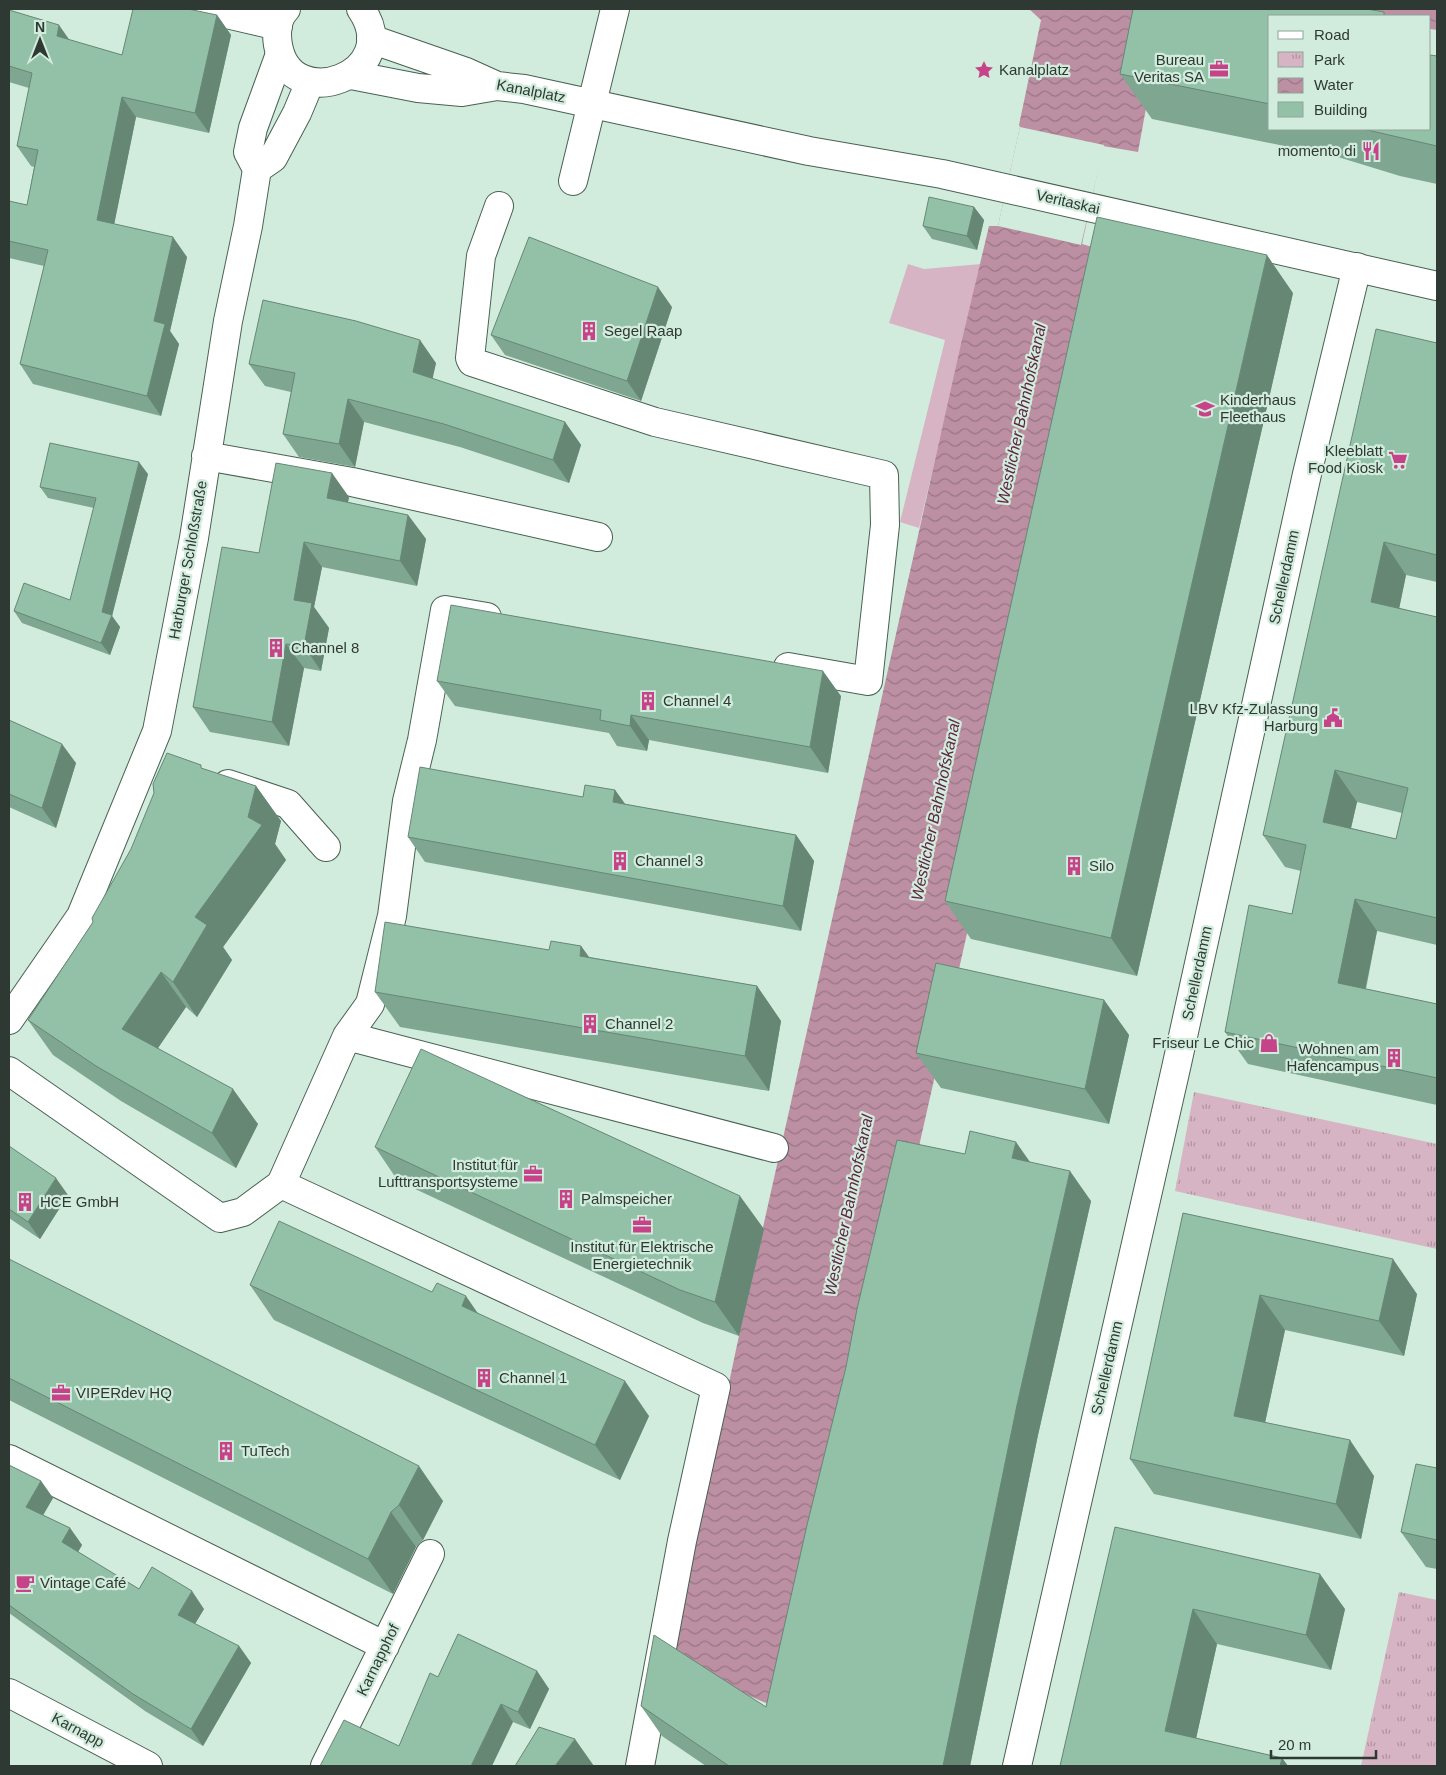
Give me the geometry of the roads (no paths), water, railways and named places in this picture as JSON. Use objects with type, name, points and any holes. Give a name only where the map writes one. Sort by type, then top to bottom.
[{"type":"street","points":[[205,9],[282,17],[276,33],[280,54],[292,71],[310,82],[332,83],[351,75],[365,59],[371,39],[368,18],[362,9]]},
{"type":"street","points":[[573,181],[615,9]]},
{"type":"street","name":"Kanalplatz","points":[[371,39],[466,72],[497,86],[524,89],[697,126]]},
{"type":"street","points":[[280,54],[253,128],[248,152],[257,170],[273,158],[297,113],[310,82]]},
{"type":"street","points":[[351,75],[418,88],[462,92],[497,86]]},
{"type":"street","name":"Veritaskai","points":[[697,126],[809,151],[934,172],[1437,286]]},
{"type":"street","name":"Harburger Schloßstraße","points":[[9,1020],[81,916],[157,731],[194,538],[228,321],[248,226],[257,170]]},
{"type":"street","points":[[499,206],[480,256],[470,358],[472,362],[655,422],[884,475],[885,525],[868,681],[760,663]]},
{"type":"street","name":"Schellerdamm","points":[[1017,1766],[1176,1068],[1307,474],[1358,267]]},
{"type":"street","points":[[206,456],[352,482],[598,537]]},
{"type":"street","points":[[9,1072],[220,1218],[243,1212],[281,1184],[347,1036],[370,1004],[392,916],[407,801],[422,740],[445,610],[514,622]]},
{"type":"street","points":[[146,758],[173,766]]},
{"type":"street","points":[[208,777],[288,804],[326,847]]},
{"type":"street","points":[[347,1036],[774,1148]]},
{"type":"street","points":[[281,1184],[716,1387],[682,1541],[640,1766]]},
{"type":"street","points":[[9,1459],[385,1646]]},
{"type":"street","name":"Karnapphof","points":[[325,1766],[430,1554]]},
{"type":"street","name":"Karnapp","points":[[9,1693],[148,1766]]},
{"type":"water","name":"Westlicher Bahnhofskanal","points":[[1029,9],[1164,9],[1138,152],[1103,146],[1082,244],[1120,255],[791,1714],[670,1661],[744,1312],[961,344],[989,226],[998,226],[1020,127],[1041,20]]},
{"type":"water","points":[[1261,9],[1437,9],[1437,30],[1431,29],[1431,15],[1314,15]]},
{"type":"place","name":"Bureau Veritas SA","points":[[1219,69]]},
{"type":"place","name":"Kanalplatz","points":[[984,70]]},
{"type":"place","name":"momento di","points":[[1371,151]]},
{"type":"place","name":"Segel Raap","points":[[589,331]]},
{"type":"place","name":"Kinderhaus Fleethaus","points":[[1205,409]]},
{"type":"place","name":"Kleeblatt Food Kiosk","points":[[1398,460]]},
{"type":"place","name":"Channel 8","points":[[276,648]]},
{"type":"place","name":"Channel 4","points":[[648,701]]},
{"type":"place","name":"LBV Kfz-Zulassung Harburg","points":[[1333,718]]},
{"type":"place","name":"Channel 3","points":[[620,861]]},
{"type":"place","name":"Silo","points":[[1074,866]]},
{"type":"place","name":"Channel 2","points":[[590,1024]]},
{"type":"place","name":"Friseur Le Chic","points":[[1269,1043]]},
{"type":"place","name":"Wohnen am Hafencampus","points":[[1394,1058]]},
{"type":"place","name":"Institut für Lufttransportsysteme","points":[[533,1174]]},
{"type":"place","name":"Palmspeicher","points":[[566,1199]]},
{"type":"place","name":"HCE GmbH","points":[[25,1202]]},
{"type":"place","name":"Institut für Elektrische Energietechnik","points":[[642,1225]]},
{"type":"place","name":"Channel 1","points":[[484,1378]]},
{"type":"place","name":"VIPERdev HQ","points":[[61,1393]]},
{"type":"place","name":"TuTech","points":[[226,1451]]},
{"type":"place","name":"Vintage Café","points":[[25,1583]]}]
